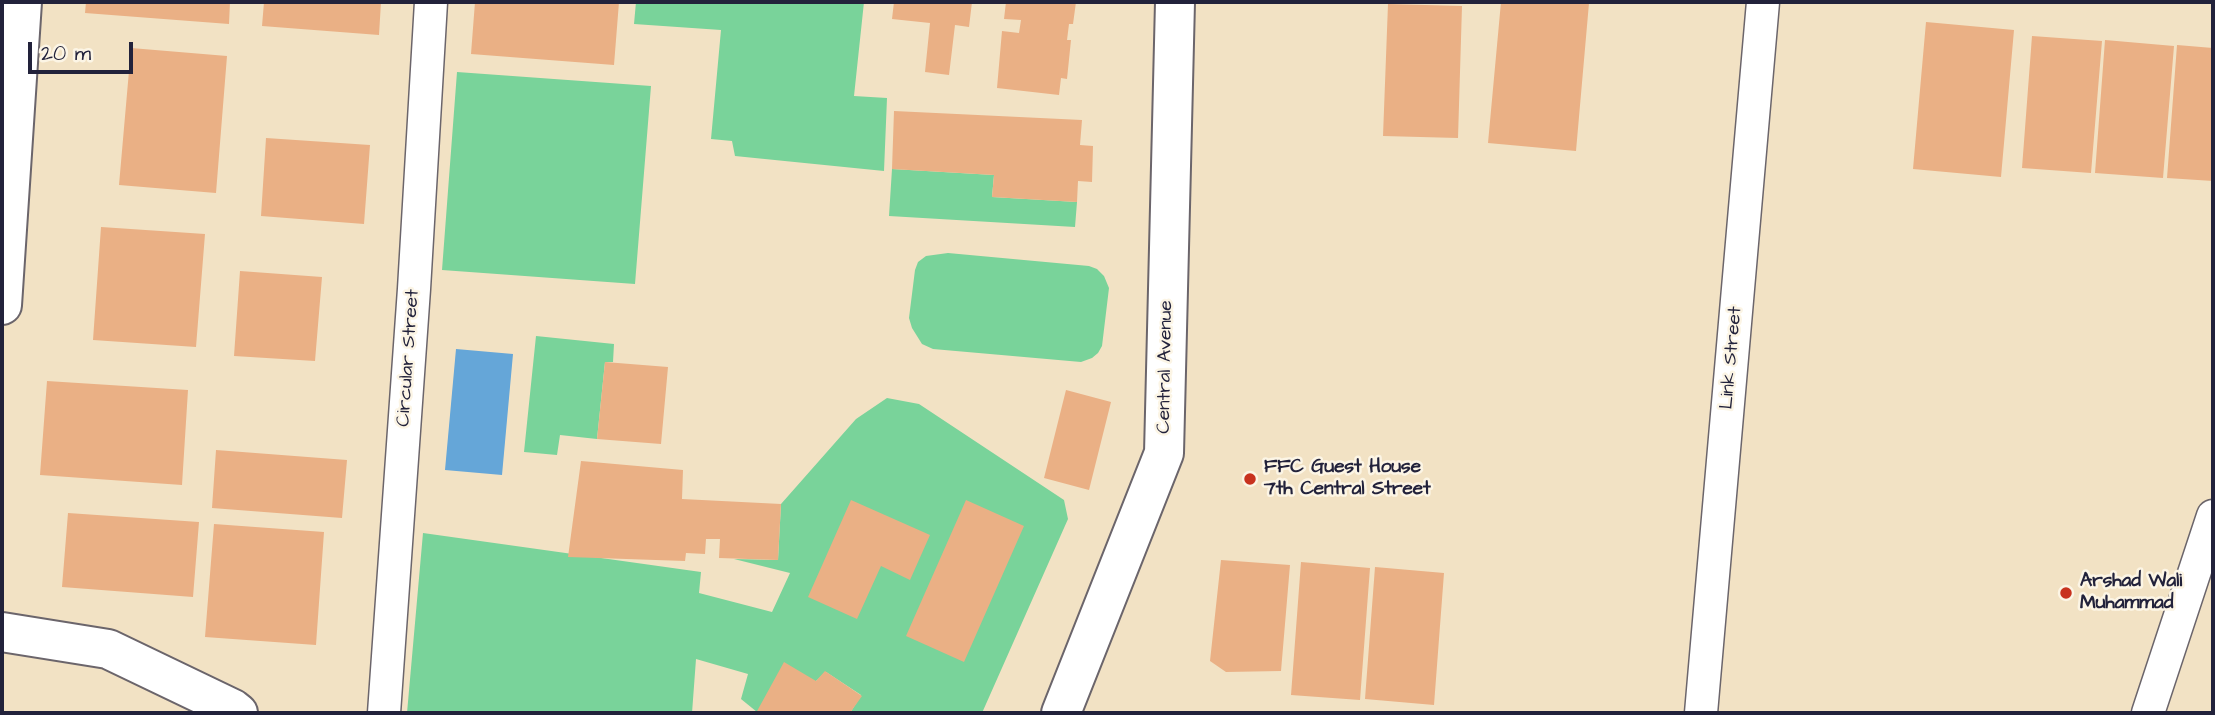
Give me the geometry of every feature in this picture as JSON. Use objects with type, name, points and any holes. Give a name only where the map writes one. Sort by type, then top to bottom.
[{"type":"street","points":[[2,305],[22,2]]},
{"type":"street","name":"Circular Street","points":[[384,713],[431,2]]},
{"type":"street","name":"Central Avenue","points":[[1061,713],[1164,453],[1175,2]]},
{"type":"street","name":"Link Street","points":[[1701,713],[1763,2]]},
{"type":"street","points":[[2148,713],[2213,516]]},
{"type":"street","points":[[2,632],[108,649],[238,713]]},
{"type":"green space","points":[[636,2],[864,2],[854,96],[887,98],[884,171],[735,156],[732,141],[711,139],[721,30],[634,24]]},
{"type":"green space","points":[[457,72],[651,86],[635,284],[442,270]]},
{"type":"green space","points":[[892,169],[994,175],[992,197],[1077,202],[1075,227],[889,216]]},
{"type":"green space","points":[[948,253],[1089,266],[1097,269],[1104,276],[1109,288],[1102,346],[1098,353],[1081,362],[933,349],[922,344],[909,318],[915,270],[918,262],[926,256]]},
{"type":"green space","points":[[536,336],[614,344],[613,362],[605,362],[597,439],[560,435],[557,455],[524,452]]},
{"type":"green space","points":[[887,398],[919,404],[1064,500],[1068,519],[982,713],[850,713],[861,695],[826,672],[816,681],[757,712],[741,699],[748,674],[696,659],[692,713],[407,713],[423,533],[701,572],[699,593],[772,612],[790,573],[734,559],[778,560],[781,504],[856,419]]},
{"type":"water","points":[[456,349],[513,354],[502,475],[445,470]]},
{"type":"building","points":[[86,2],[230,2],[229,24],[85,13]]},
{"type":"building","points":[[264,2],[381,2],[379,35],[262,26]]},
{"type":"building","points":[[475,2],[619,2],[614,65],[471,54]]},
{"type":"building","points":[[894,2],[972,2],[969,27],[955,25],[949,75],[925,72],[930,23],[892,19]]},
{"type":"building","points":[[1006,2],[1076,2],[1073,24],[1069,24],[1067,40],[1071,40],[1067,79],[1061,78],[1059,95],[997,88],[1002,31],[1019,33],[1021,20],[1004,19]]},
{"type":"building","points":[[1501,2],[1589,3],[1576,151],[1488,143]]},
{"type":"building","points":[[1388,4],[1462,6],[1458,138],[1383,136]]},
{"type":"building","points":[[1926,22],[2014,30],[2001,177],[1913,169]]},
{"type":"building","points":[[2032,36],[2102,41],[2091,173],[2022,168]]},
{"type":"building","points":[[2105,40],[2174,46],[2163,178],[2095,173]]},
{"type":"building","points":[[2177,45],[2213,48],[2213,181],[2167,178]]},
{"type":"building","points":[[131,48],[227,56],[216,193],[119,185]]},
{"type":"building","points":[[894,111],[1082,120],[1080,145],[1093,146],[1092,182],[1078,181],[1077,202],[992,197],[994,175],[892,169]]},
{"type":"building","points":[[266,138],[370,145],[364,224],[261,216]]},
{"type":"building","points":[[101,227],[205,234],[196,347],[93,340]]},
{"type":"building","points":[[240,271],[322,277],[315,361],[234,356]]},
{"type":"building","points":[[605,362],[668,367],[661,444],[597,439]]},
{"type":"building","points":[[47,381],[188,390],[182,485],[40,475]]},
{"type":"building","points":[[1066,390],[1111,402],[1089,490],[1044,478]]},
{"type":"building","points":[[216,450],[347,460],[342,518],[212,508]]},
{"type":"building","points":[[581,461],[683,470],[682,499],[781,504],[778,560],[719,558],[720,539],[706,539],[705,554],[686,553],[685,561],[568,557]]},
{"type":"building","points":[[851,500],[930,535],[910,580],[881,566],[857,619],[808,597]]},
{"type":"building","points":[[966,500],[1024,526],[964,662],[906,636]]},
{"type":"building","points":[[68,513],[199,522],[193,597],[62,587]]},
{"type":"building","points":[[214,524],[324,532],[316,645],[205,637]]},
{"type":"building","points":[[1221,560],[1290,565],[1281,671],[1226,672],[1210,661]]},
{"type":"building","points":[[1301,562],[1370,568],[1360,700],[1291,695]]},
{"type":"building","points":[[1375,567],[1444,573],[1434,705],[1365,699]]},
{"type":"building","points":[[784,662],[816,681],[825,671],[862,696],[850,713],[756,713]]},
{"type":"place","name":"FFC Guest House 7th Central Street","points":[[1250,479]]},
{"type":"place","name":"Arshad Wali Muhammad","points":[[2066,593]]}]
